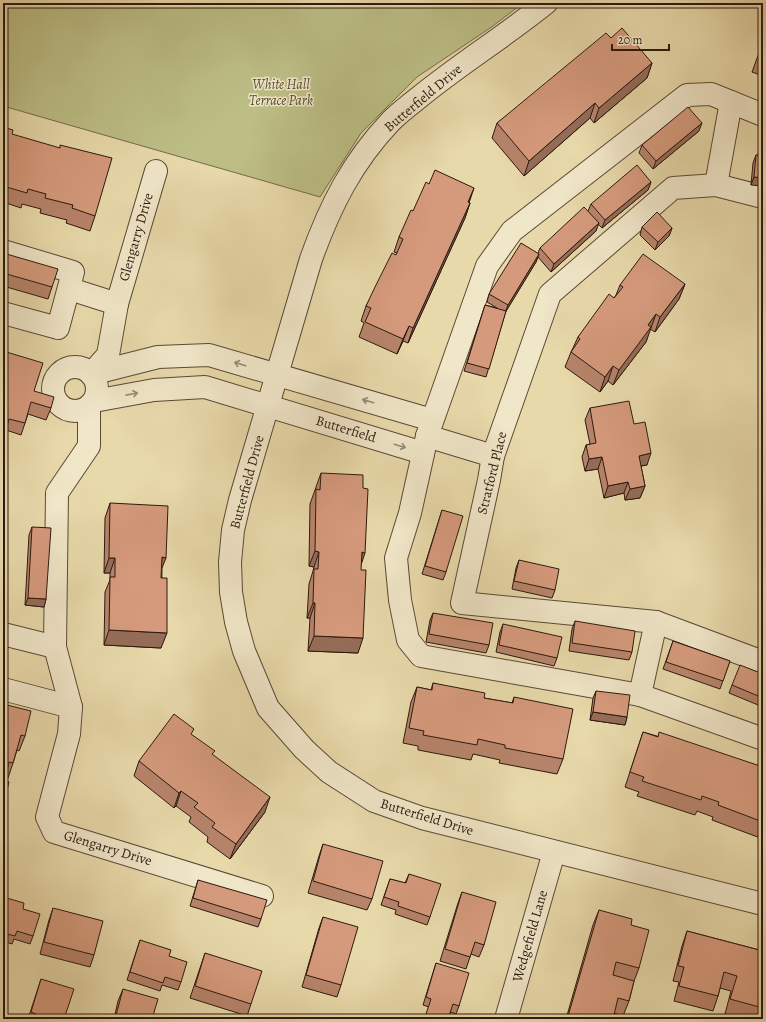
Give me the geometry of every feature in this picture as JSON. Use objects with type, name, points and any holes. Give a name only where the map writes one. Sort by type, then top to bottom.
[{"type":"street","name":"Butterfield Drive","points":[[546,3],[428,90],[392,120],[357,162],[334,200],[311,259],[269,406],[240,500],[233,530],[230,562],[231,592],[236,622],[244,651],[268,708],[304,749],[329,772],[374,801],[422,818],[763,904]]},
{"type":"street","points":[[763,115],[710,94],[687,95],[512,231],[487,266],[428,436],[410,513],[396,558],[400,600],[408,640],[421,656],[640,694],[763,739]]},
{"type":"street","points":[[716,185],[731,102]]},
{"type":"street","name":"Glengarry Drive","points":[[156,171],[117,304],[108,355],[91,374],[97,387],[92,404],[89,446],[57,493],[56,647],[71,707],[69,734],[47,816],[54,832],[262,896]]},
{"type":"street","name":"Stratford Place","points":[[763,197],[716,185],[673,188],[550,294],[493,456],[462,602],[656,622],[763,662]]},
{"type":"street","points":[[3,251],[73,272],[70,289],[58,328],[3,313]]},
{"type":"street","points":[[70,289],[117,304]]},
{"type":"street","points":[[269,406],[206,387],[154,390],[92,404],[76,412],[62,408],[57,402],[52,389],[57,375],[63,370],[78,367],[91,374],[158,357],[208,355],[278,375]]},
{"type":"street","name":"Butterfield","points":[[278,375],[428,436],[493,456]]},
{"type":"street","name":"Butterfield","points":[[269,406],[428,436]]},
{"type":"street","points":[[640,694],[656,622]]},
{"type":"street","points":[[3,634],[56,647]]},
{"type":"street","points":[[3,689],[71,707]]},
{"type":"street","name":"Wedgefield Lane","points":[[506,1019],[554,852]]},
{"type":"green space","name":"White Hall Terrace Park","points":[[3,3],[523,3],[493,26],[417,77],[361,133],[320,197],[3,106]]},
{"type":"building","points":[[622,28],[652,63],[599,108],[595,103],[529,161],[497,123],[606,33],[611,38]]},
{"type":"building","points":[[763,42],[763,59],[758,57]]},
{"type":"building","points":[[688,107],[702,123],[656,161],[642,145]]},
{"type":"building","points":[[3,127],[13,130],[12,134],[60,148],[60,145],[112,158],[95,216],[72,208],[73,205],[45,198],[46,194],[28,189],[27,193],[3,186]]},
{"type":"building","points":[[756,155],[763,156],[763,178],[754,177]]},
{"type":"building","points":[[637,165],[651,182],[605,220],[591,204]]},
{"type":"building","points":[[435,170],[474,188],[468,202],[470,203],[413,328],[409,326],[403,339],[365,322],[371,308],[366,306],[392,253],[396,255],[403,239],[399,237],[411,210],[413,211],[426,182],[429,184]]},
{"type":"building","points":[[584,207],[599,223],[554,264],[540,248]]},
{"type":"building","points":[[657,212],[672,228],[658,242],[642,227]]},
{"type":"building","points":[[521,243],[539,254],[508,305],[489,294]]},
{"type":"building","points":[[3,253],[58,269],[52,287],[3,273]]},
{"type":"building","points":[[643,254],[685,284],[660,317],[656,314],[648,325],[651,327],[619,370],[613,366],[605,377],[571,352],[580,339],[578,337],[609,294],[614,298],[623,287],[620,285]]},
{"type":"building","points":[[485,305],[506,311],[489,369],[467,363]]},
{"type":"building","points":[[3,351],[43,363],[34,391],[54,397],[51,408],[31,402],[25,423],[9,419],[6,431],[3,430]]},
{"type":"building","points":[[629,401],[634,424],[645,422],[651,453],[639,456],[645,486],[630,489],[628,482],[608,486],[602,457],[589,459],[586,445],[596,443],[590,408]]},
{"type":"building","points":[[321,473],[363,475],[363,488],[368,489],[365,553],[362,552],[361,570],[366,570],[363,638],[314,636],[314,569],[318,569],[319,552],[315,551],[316,489],[320,490]]},
{"type":"building","points":[[110,503],[168,506],[166,558],[162,557],[161,578],[167,578],[167,633],[109,630],[110,577],[115,577],[115,558],[109,558]]},
{"type":"building","points":[[442,510],[463,516],[446,572],[425,566]]},
{"type":"building","points":[[32,527],[51,528],[46,599],[28,598]]},
{"type":"building","points":[[519,560],[559,569],[555,590],[514,581]]},
{"type":"building","points":[[433,613],[493,623],[489,645],[429,634]]},
{"type":"building","points":[[575,621],[635,631],[632,652],[572,643]]},
{"type":"building","points":[[503,624],[562,637],[557,658],[499,645]]},
{"type":"building","points":[[673,641],[730,661],[723,681],[666,662]]},
{"type":"building","points":[[740,665],[763,674],[763,698],[732,685]]},
{"type":"building","points":[[433,683],[485,693],[484,698],[513,703],[514,697],[573,709],[563,759],[505,748],[505,745],[478,739],[477,745],[423,735],[424,731],[409,728],[417,687],[432,690]]},
{"type":"building","points":[[596,691],[630,695],[627,717],[593,712]]},
{"type":"building","points":[[3,704],[31,711],[25,736],[21,735],[13,763],[9,762],[4,781],[9,782],[3,805]]},
{"type":"building","points":[[174,714],[194,729],[191,734],[215,751],[212,754],[270,797],[236,844],[212,827],[215,823],[194,807],[198,803],[181,791],[179,793],[139,761]]},
{"type":"building","points":[[643,732],[658,737],[659,732],[763,767],[763,822],[718,805],[719,802],[702,796],[701,800],[642,781],[644,777],[630,772]]},
{"type":"building","points":[[323,844],[383,861],[372,899],[313,881]]},
{"type":"building","points":[[409,874],[441,884],[430,917],[398,906],[399,902],[384,897],[390,879],[406,883]]},
{"type":"building","points":[[198,880],[267,900],[261,919],[193,898]]},
{"type":"building","points":[[462,892],[496,902],[484,945],[475,942],[470,957],[445,949]]},
{"type":"building","points":[[3,897],[24,903],[23,909],[40,914],[33,936],[17,931],[15,936],[3,933]]},
{"type":"building","points":[[53,908],[103,921],[94,955],[44,942]]},
{"type":"building","points":[[599,910],[632,919],[631,925],[649,930],[639,968],[616,962],[613,975],[634,981],[629,1001],[618,998],[613,1019],[579,1019],[568,1016]]},
{"type":"building","points":[[323,917],[358,927],[341,985],[306,975]]},
{"type":"building","points":[[687,931],[763,951],[763,1008],[730,999],[737,976],[724,972],[718,996],[679,986],[684,967],[678,966]]},
{"type":"building","points":[[140,940],[171,950],[169,956],[187,962],[181,982],[165,977],[163,983],[130,972]]},
{"type":"building","points":[[205,953],[262,971],[251,1004],[195,986]]},
{"type":"building","points":[[436,963],[469,973],[459,1006],[453,1004],[448,1019],[441,1019],[426,1014],[431,999],[426,997]]},
{"type":"building","points":[[41,979],[74,989],[64,1019],[35,1019],[36,1014],[31,1012]]},
{"type":"building","points":[[123,989],[158,999],[152,1019],[115,1019]]}]
